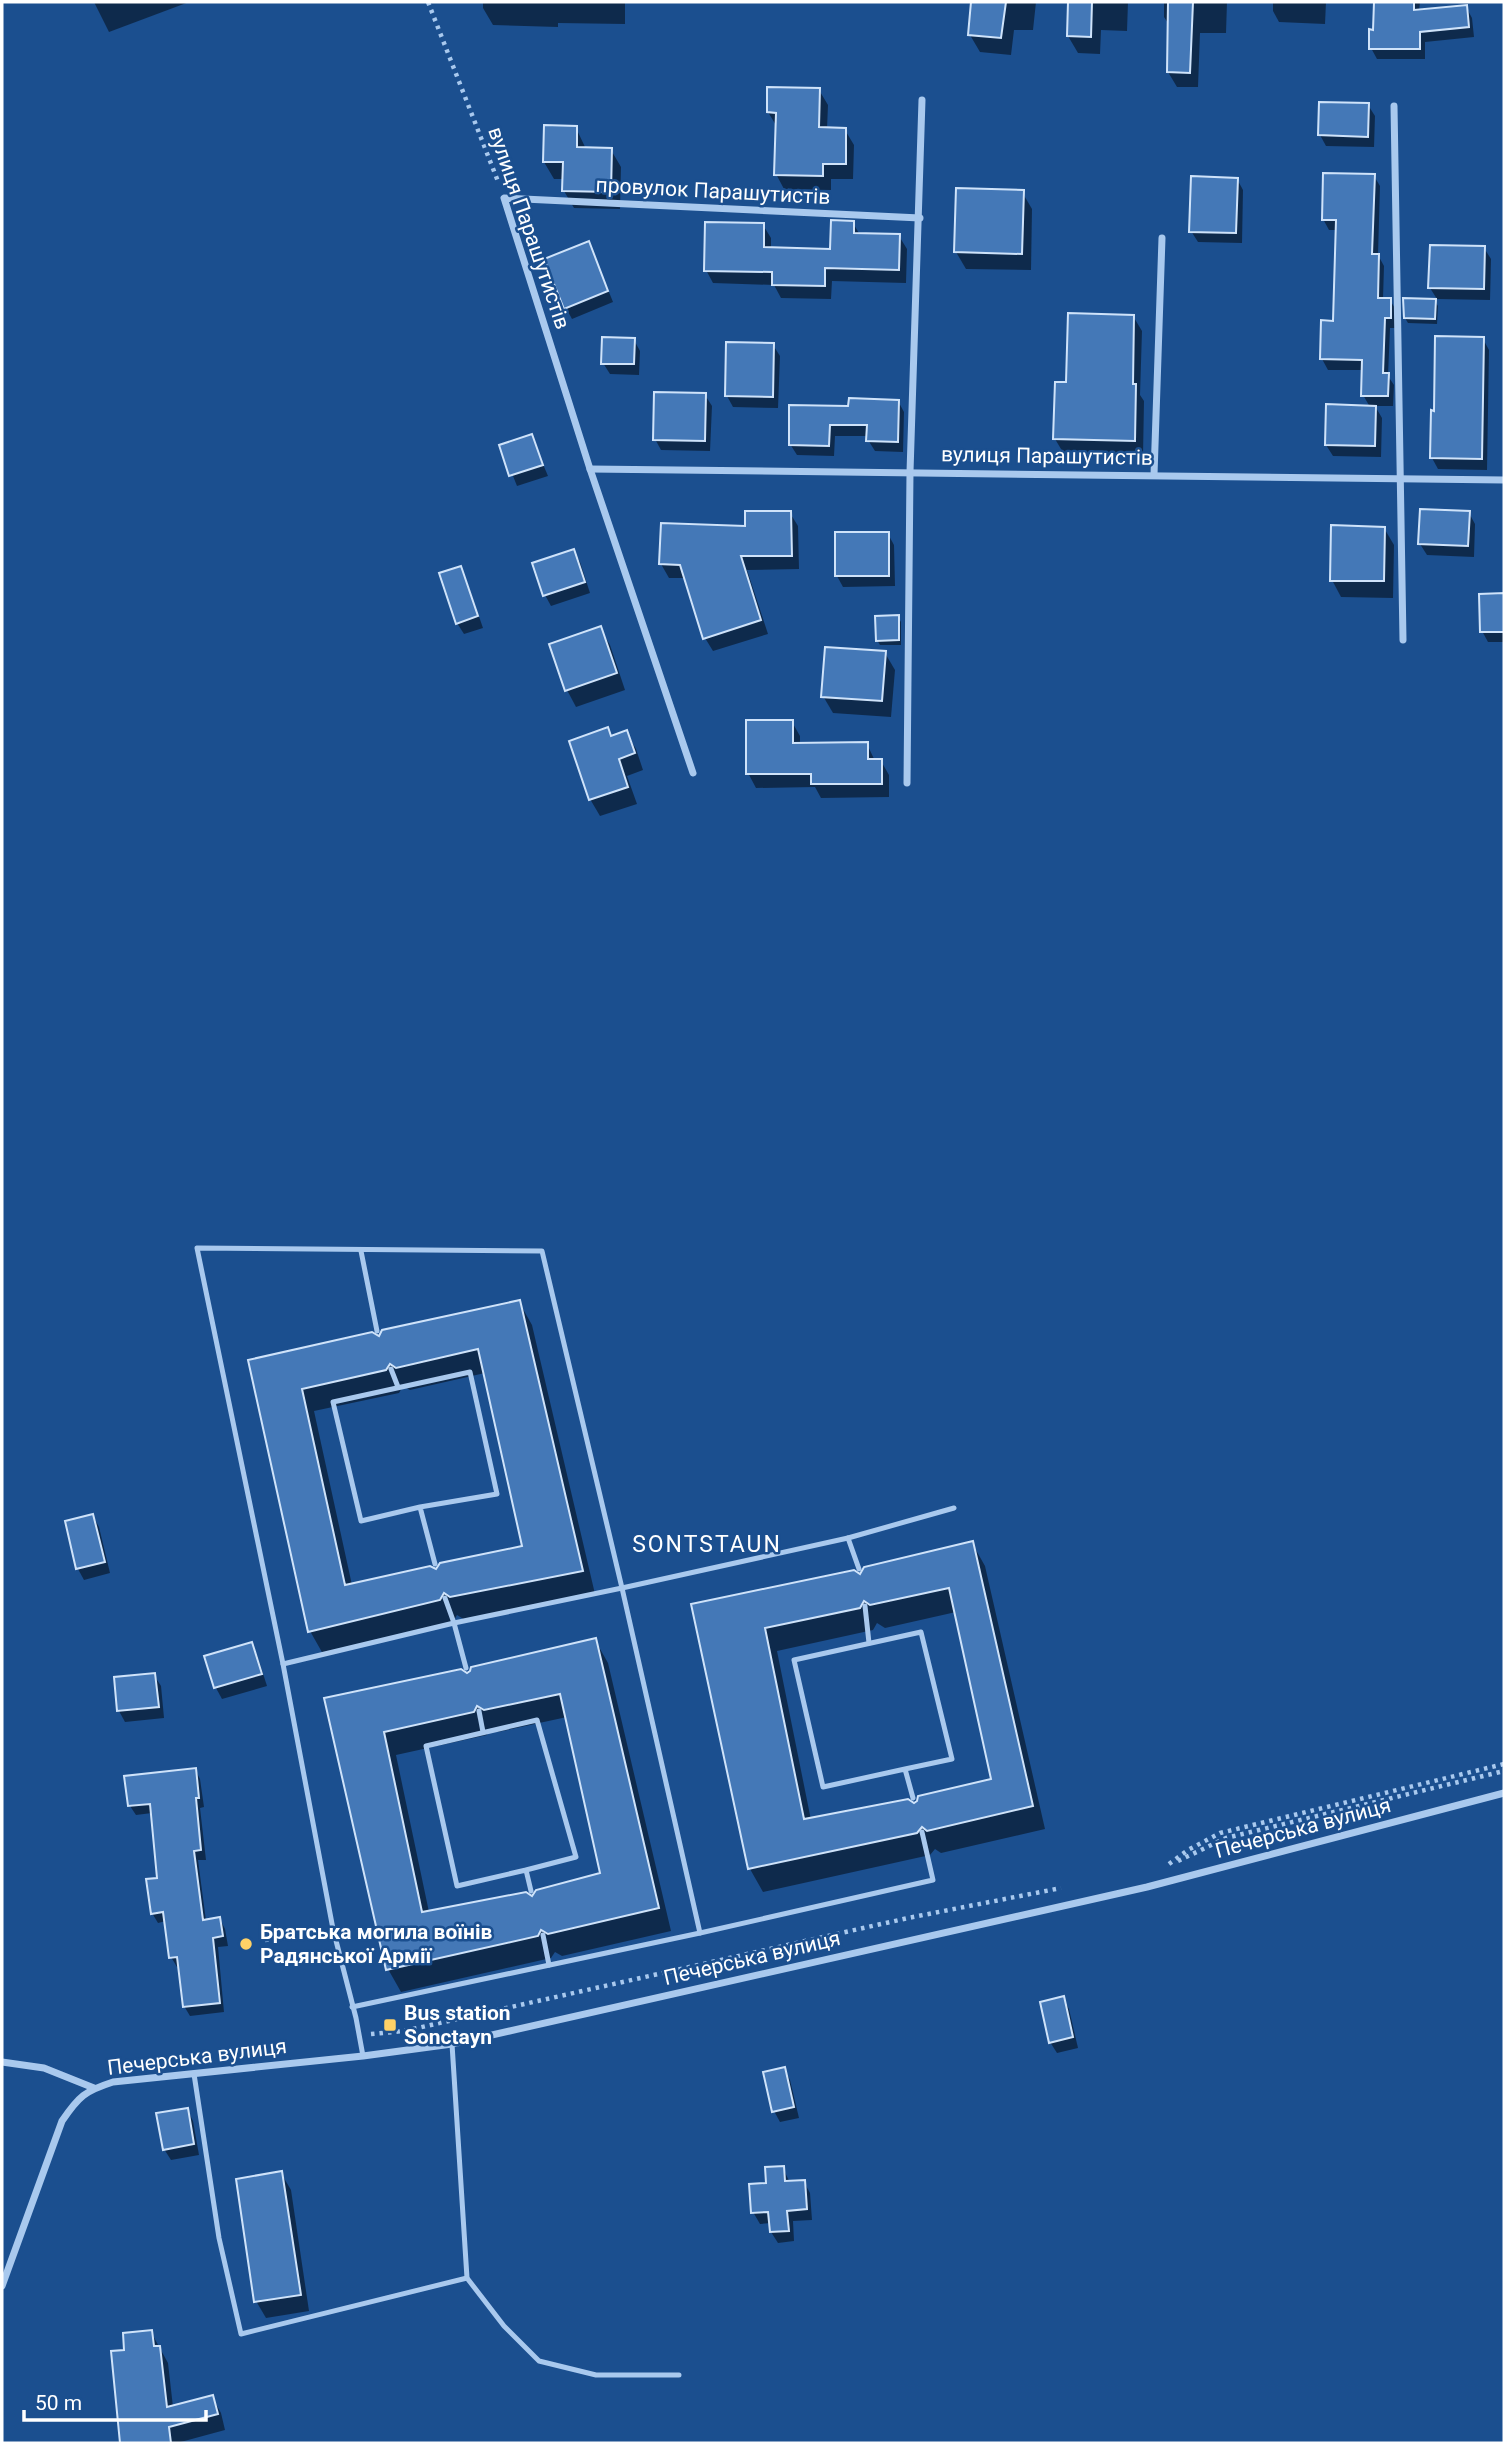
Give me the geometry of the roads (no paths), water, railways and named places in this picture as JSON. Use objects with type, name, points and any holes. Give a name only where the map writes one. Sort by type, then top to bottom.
[{"type":"street","points":[[907,783],[910,472],[922,100]]},
{"type":"street","points":[[1394,106],[1403,640]]},
{"type":"street","name":"провулок Парашутистів","points":[[504,198],[920,218]]},
{"type":"street","name":"вулиця Парашутистів","points":[[504,198],[590,469],[693,773]]},
{"type":"street","points":[[1154,475],[1162,238]]},
{"type":"street","name":"вулиця Парашутистів","points":[[590,469],[1504,480]]},
{"type":"street","name":"Печерська вулиця","points":[[2,2062],[44,2068],[94,2088],[113,2082],[452,2044],[1147,1887],[1504,1793]]},
{"type":"street","points":[[2,2286],[62,2121],[76,2100],[94,2088]]},
{"type":"lane","points":[[363,2056],[333,1929],[283,1664],[197,1248],[542,1251],[700,1933]]},
{"type":"lane","points":[[361,1251],[377,1331]]},
{"type":"lane","points":[[391,1369],[398,1387]]},
{"type":"lane","points":[[470,1373],[497,1494],[420,1507],[361,1521],[333,1402],[470,1373]]},
{"type":"lane","points":[[420,1507],[435,1564]]},
{"type":"lane","points":[[283,1664],[454,1623],[848,1538],[954,1508]]},
{"type":"lane","points":[[848,1538],[859,1569]]},
{"type":"lane","points":[[445,1598],[466,1668]]},
{"type":"lane","points":[[865,1606],[869,1643]]},
{"type":"lane","points":[[921,1632],[952,1759],[905,1769],[823,1787],[794,1660],[921,1632]]},
{"type":"lane","points":[[479,1711],[484,1732]]},
{"type":"lane","points":[[537,1720],[576,1857],[526,1870],[457,1886],[426,1746],[537,1720]]},
{"type":"lane","points":[[905,1769],[913,1798]]},
{"type":"lane","points":[[352,2007],[933,1880],[922,1832]]},
{"type":"lane","points":[[526,1870],[531,1891]]},
{"type":"lane","points":[[543,1935],[549,1965]]},
{"type":"lane","points":[[452,2044],[467,2278],[504,2326],[539,2361],[596,2375],[680,2375]]},
{"type":"lane","points":[[194,2074],[219,2238],[241,2334],[467,2278]]},
{"type":"place","name":"Братська могила воїнів Радянської Армії","points":[[246,1944]]},
{"type":"place","name":"Bus station Sonctayn","points":[[390,2025]]},
{"type":"district","name":"SONTSTAUN","points":[[707,1544]]}]
